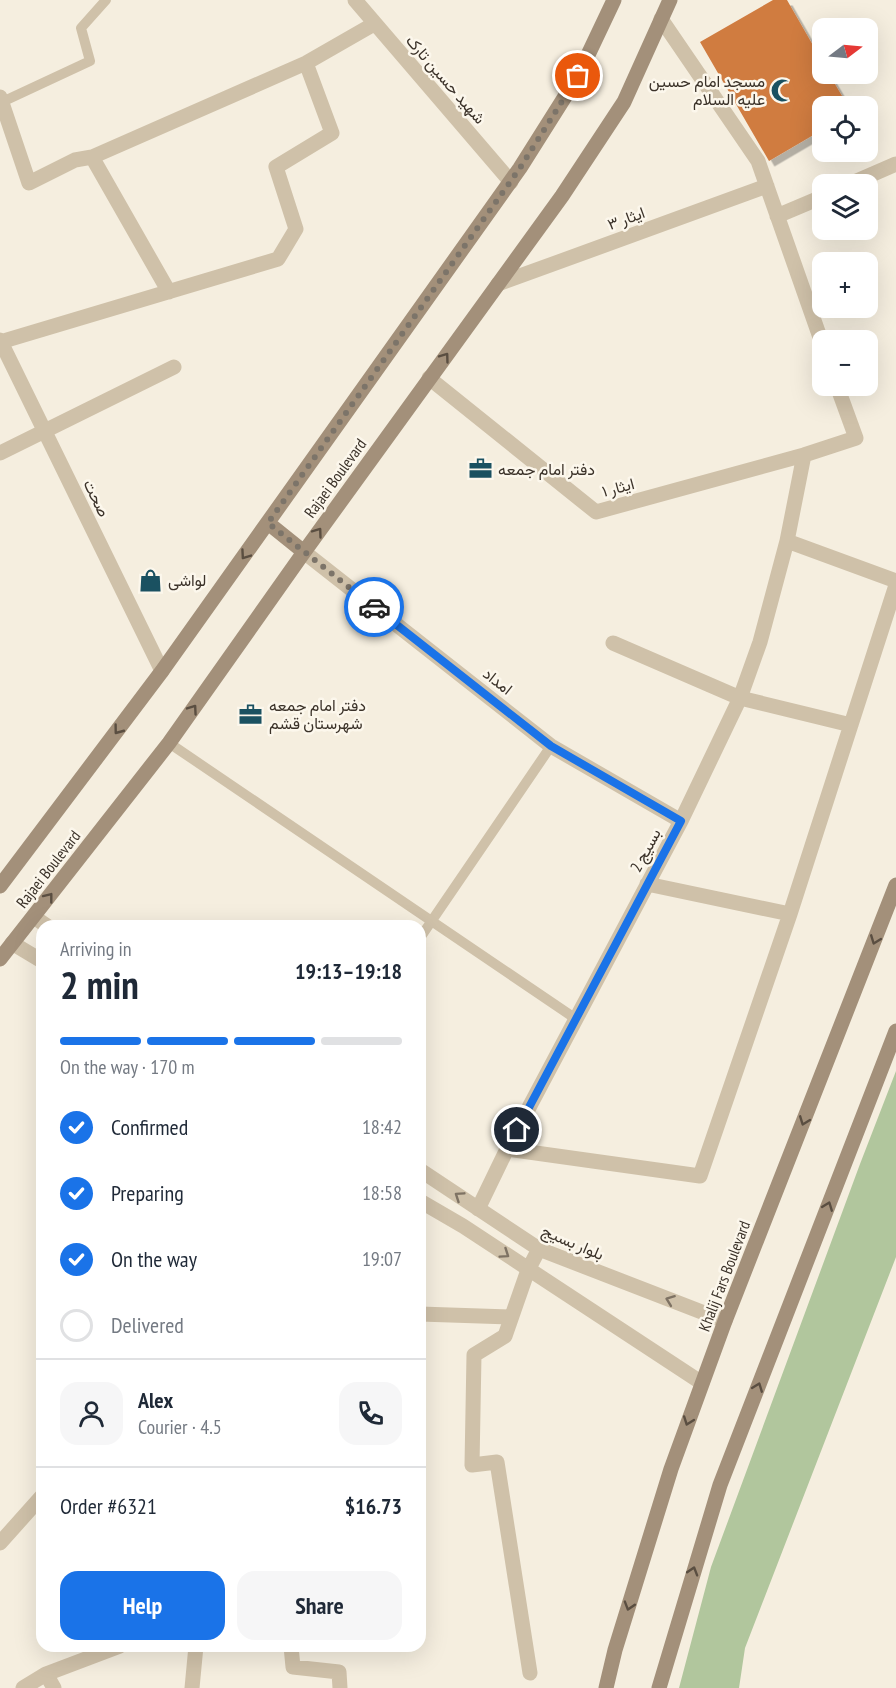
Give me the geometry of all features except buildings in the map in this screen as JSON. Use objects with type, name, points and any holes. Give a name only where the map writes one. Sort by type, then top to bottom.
[{"type":"main road","name":"Rajaei Boulevard","points":[[0,886],[162,671],[511,182],[578,76],[614,0]]},
{"type":"main road","name":"Rajaei Boulevard","points":[[0,959],[169,743],[429,378],[562,196],[624,102],[670,0]]},
{"type":"main road","points":[[268,523],[304,552]]},
{"type":"main road","name":"Khalij Fars Boulevard","points":[[606,1688],[615,1650],[671,1469],[702,1383],[896,885]]},
{"type":"main road","points":[[659,1688],[720,1485],[896,1032]]},
{"type":"street","name":"شهید حسین تارک","points":[[355,0],[511,182]]},
{"type":"street","points":[[661,19],[758,161],[817,330]]},
{"type":"street","points":[[1,101],[29,183],[75,160],[92,157],[306,63],[374,24]]},
{"type":"street","points":[[0,341],[278,259],[296,229],[276,167],[332,133],[306,63]]},
{"type":"street","points":[[92,157],[169,292]]},
{"type":"street","points":[[873,174],[896,164]]},
{"type":"street","name":"ایثار ۳","points":[[498,284],[767,186]]},
{"type":"street","points":[[777,216],[812,201]]},
{"type":"street","name":"صحت","points":[[0,341],[162,671]]},
{"type":"street","points":[[0,453],[174,367]]},
{"type":"street","name":"ایثار ۱","points":[[429,378],[596,512],[804,455],[855,438],[840,396]]},
{"type":"street","name":"بسیج 2","points":[[478,1209],[507,1149],[681,821],[740,698],[760,642],[787,541],[804,455]]},
{"type":"street","points":[[507,1149],[700,1176],[790,914],[896,583],[787,541]]},
{"type":"street","name":"امداد","points":[[304,552],[551,746],[681,821]]},
{"type":"street","points":[[613,643],[740,698],[851,725]]},
{"type":"street","points":[[647,884],[790,914]]},
{"type":"street","points":[[34,917],[38,920]]},
{"type":"street","points":[[12,943],[36,957]]},
{"type":"street","name":"بلوار بسیج","points":[[426,1177],[538,1250],[725,1321]]},
{"type":"street","points":[[426,1204],[463,1226],[702,1383]]},
{"type":"street","points":[[530,1673],[497,1462],[472,1465],[474,1355],[505,1336],[528,1270],[538,1250]]},
{"type":"street","points":[[426,1314],[512,1317]]},
{"type":"street","points":[[0,1543],[36,1503]]},
{"type":"street","points":[[23,1688],[50,1681],[108,1652]]},
{"type":"street","points":[[192,1688],[195,1652]]},
{"type":"street","points":[[292,1652],[293,1667],[339,1672],[340,1688]]},
{"type":"lane","points":[[1,101],[90,61],[81,28],[106,0]]},
{"type":"lane","points":[[169,743],[576,1019]]},
{"type":"lane","points":[[426,928],[551,746]]},
{"type":"green space","points":[[896,1071],[896,1257],[745,1648],[739,1688],[679,1688],[711,1567]]},
{"type":"way so far","points":[[374,607],[268,523],[520,168],[578,76]]},
{"type":"place","name":"مسجد امام حسین علیه السلام","points":[[783,90]]},
{"type":"place","name":"دفتر امام جمعه","points":[[480,469]]},
{"type":"place","name":"لواشی","points":[[150,580]]},
{"type":"place","name":"دفتر امام جمعه شهرستان قشم","points":[[251,714]]},
{"type":"route","points":[[374,607],[551,746],[681,821],[517,1130]]}]
